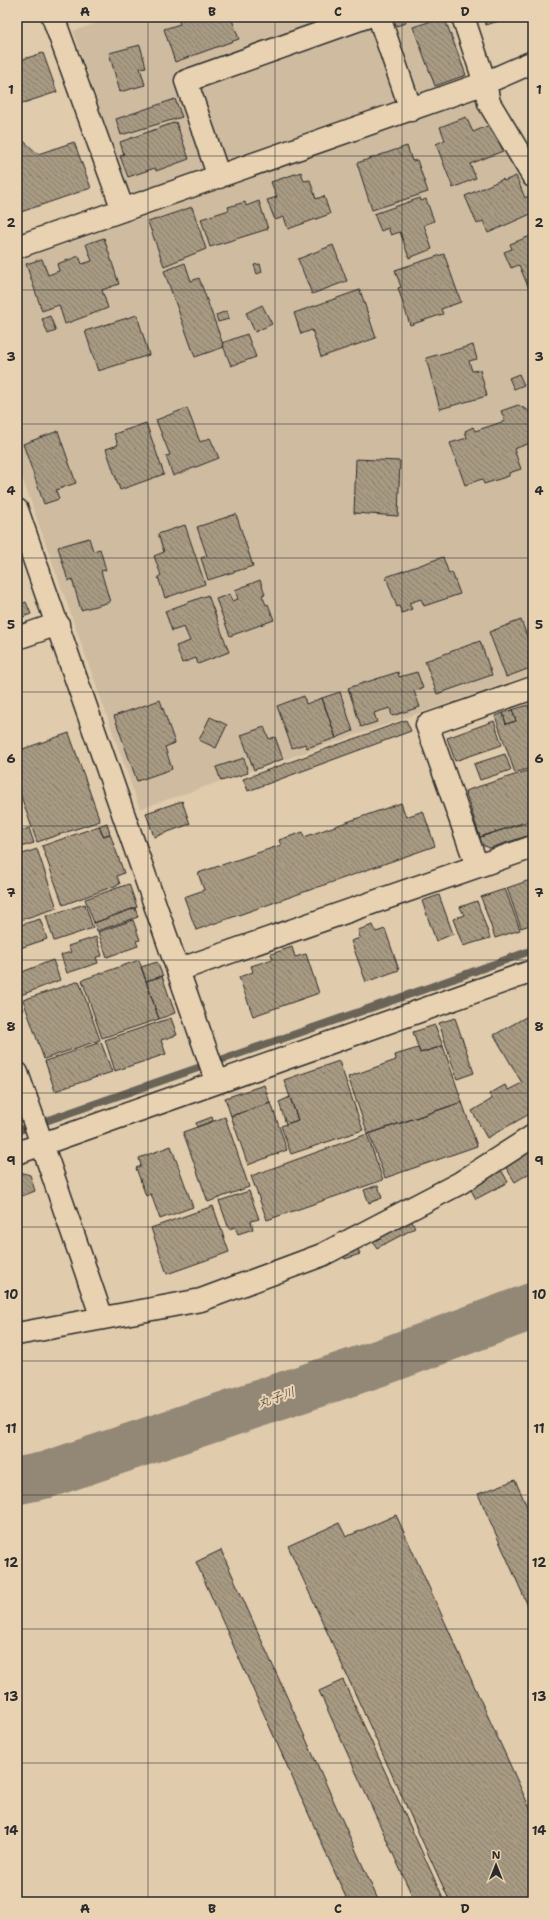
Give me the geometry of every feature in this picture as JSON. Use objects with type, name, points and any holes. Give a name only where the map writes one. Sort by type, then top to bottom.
[{"type":"street","points":[[53,17],[123,210]]},
{"type":"street","points":[[219,177],[186,82],[366,17]]},
{"type":"street","points":[[379,17],[411,110]]},
{"type":"street","points":[[463,17],[485,83],[489,102],[533,176]]},
{"type":"street","points":[[17,248],[411,110],[485,83],[533,62]]},
{"type":"street","points":[[17,510],[217,1082]]},
{"type":"street","points":[[17,638],[58,624]]},
{"type":"street","points":[[477,866],[427,725],[533,688]]},
{"type":"street","points":[[178,970],[533,847]]},
{"type":"street","points":[[17,1153],[533,971]]},
{"type":"street","points":[[17,1073],[102,1318]]},
{"type":"street","points":[[17,1334],[201,1300],[322,1256],[460,1183],[533,1136]]},
{"type":"shaded area","points":[[115,17],[447,17],[469,80],[138,195],[128,190],[73,31]]},
{"type":"shaded area","points":[[477,98],[482,113],[533,192],[533,674],[140,809],[17,463],[17,261]]},
{"type":"building","points":[[177,17],[231,17],[239,39],[175,62],[164,29],[180,24]]},
{"type":"building","points":[[394,17],[404,17],[406,23],[396,26]]},
{"type":"building","points":[[444,17],[466,75],[435,86],[413,27]]},
{"type":"building","points":[[484,17],[511,17],[486,25]]},
{"type":"building","points":[[140,45],[146,67],[140,68],[145,85],[120,92],[109,53]]},
{"type":"building","points":[[43,53],[57,92],[17,105],[17,61]]},
{"type":"building","points":[[175,99],[182,117],[121,135],[116,119]]},
{"type":"building","points":[[466,117],[473,132],[492,124],[503,151],[470,164],[476,178],[453,188],[436,144],[445,140],[440,127]]},
{"type":"building","points":[[176,122],[189,159],[156,171],[155,168],[128,177],[120,156],[124,155],[120,142]]},
{"type":"building","points":[[17,135],[38,154],[74,142],[91,188],[18,213]]},
{"type":"building","points":[[407,146],[412,161],[417,160],[428,192],[372,210],[357,163]]},
{"type":"building","points":[[301,172],[304,181],[310,180],[316,199],[324,196],[330,214],[288,229],[284,217],[275,220],[267,200],[277,197],[271,182]]},
{"type":"building","points":[[516,176],[525,198],[528,196],[533,207],[533,213],[488,233],[483,221],[477,224],[465,196],[503,179],[504,181]]},
{"type":"building","points":[[420,198],[421,201],[426,199],[434,221],[424,225],[432,249],[409,258],[400,232],[391,235],[388,228],[381,231],[374,214]]},
{"type":"building","points":[[259,201],[268,229],[210,247],[201,219],[229,210],[228,207],[245,202],[246,206]]},
{"type":"building","points":[[192,207],[206,249],[164,266],[148,222]]},
{"type":"building","points":[[533,235],[533,298],[519,265],[511,268],[504,252],[512,249],[510,244]]},
{"type":"building","points":[[104,238],[119,284],[102,290],[108,308],[65,324],[59,305],[42,311],[26,264],[42,259],[48,275],[59,271],[57,264],[79,256],[82,264],[92,261],[86,244]]},
{"type":"building","points":[[333,245],[347,281],[312,294],[298,259]]},
{"type":"building","points":[[444,254],[461,302],[441,309],[443,314],[410,325],[398,288],[401,287],[395,270]]},
{"type":"building","points":[[185,263],[191,281],[199,278],[224,347],[195,357],[164,271]]},
{"type":"building","points":[[260,264],[262,272],[257,274],[254,265]]},
{"type":"building","points":[[360,290],[376,338],[321,357],[312,330],[301,334],[294,313]]},
{"type":"building","points":[[262,305],[272,324],[255,332],[246,313]]},
{"type":"building","points":[[227,311],[229,319],[218,322],[216,315]]},
{"type":"building","points":[[137,315],[149,355],[98,371],[85,331]]},
{"type":"building","points":[[50,316],[56,331],[48,334],[42,319]]},
{"type":"building","points":[[247,334],[256,357],[231,366],[222,343]]},
{"type":"building","points":[[473,345],[477,359],[469,361],[472,371],[480,370],[487,396],[440,409],[426,358]]},
{"type":"building","points":[[519,374],[524,385],[514,389],[509,378]]},
{"type":"building","points":[[518,405],[529,411],[533,420],[533,442],[514,449],[521,469],[509,473],[509,476],[484,484],[482,479],[465,485],[450,443],[467,438],[465,431],[473,427],[475,431],[505,421],[501,411]]},
{"type":"building","points":[[187,408],[200,442],[210,438],[219,458],[173,476],[166,456],[170,455],[156,420]]},
{"type":"building","points":[[146,423],[164,474],[120,490],[106,449],[118,445],[114,434]]},
{"type":"building","points":[[58,431],[76,483],[56,490],[59,499],[44,504],[23,444]]},
{"type":"building","points":[[356,459],[400,461],[398,516],[354,513]]},
{"type":"building","points":[[236,514],[253,566],[208,580],[201,558],[207,556],[197,527]]},
{"type":"building","points":[[185,525],[205,584],[165,598],[158,577],[161,575],[154,556],[164,552],[158,534]]},
{"type":"building","points":[[89,538],[93,551],[100,549],[106,570],[101,571],[110,602],[81,610],[72,579],[68,581],[58,547]]},
{"type":"building","points":[[443,557],[449,574],[452,572],[460,594],[424,606],[421,599],[409,603],[412,609],[402,613],[399,606],[397,607],[386,577]]},
{"type":"building","points":[[17,574],[21,587],[17,588]]},
{"type":"building","points":[[260,580],[265,594],[262,595],[266,605],[268,604],[274,620],[230,636],[216,599],[230,594],[232,601],[238,599],[235,590]]},
{"type":"building","points":[[17,590],[22,601],[17,603]]},
{"type":"building","points":[[208,595],[229,652],[198,664],[196,658],[182,663],[176,646],[190,641],[184,627],[172,631],[165,611]]},
{"type":"building","points":[[26,602],[31,614],[17,619],[17,606]]},
{"type":"building","points":[[521,620],[533,652],[533,667],[506,677],[489,632]]},
{"type":"building","points":[[480,641],[492,675],[437,694],[425,661]]},
{"type":"building","points":[[398,672],[399,677],[417,672],[423,688],[414,691],[420,707],[392,716],[390,708],[374,713],[377,722],[361,727],[348,688]]},
{"type":"building","points":[[340,692],[353,731],[336,738],[322,698]]},
{"type":"building","points":[[304,696],[306,704],[322,698],[336,738],[307,748],[305,744],[292,748],[277,706]]},
{"type":"building","points":[[160,700],[175,743],[165,747],[172,769],[137,781],[114,716]]},
{"type":"building","points":[[528,705],[533,720],[533,767],[515,773],[495,716],[503,713],[506,724],[516,721],[512,710]]},
{"type":"building","points":[[512,710],[516,721],[506,724],[503,713]]},
{"type":"building","points":[[210,717],[227,725],[216,748],[199,740]]},
{"type":"building","points":[[406,720],[411,731],[248,791],[243,779]]},
{"type":"building","points":[[494,721],[502,745],[455,761],[447,738]]},
{"type":"building","points":[[264,727],[269,739],[275,737],[283,759],[254,770],[241,735]]},
{"type":"building","points":[[69,733],[100,821],[37,842],[17,785],[17,751]]},
{"type":"building","points":[[505,754],[511,770],[480,780],[474,764]]},
{"type":"building","points":[[244,758],[248,773],[221,781],[216,767]]},
{"type":"building","points":[[533,769],[533,820],[480,837],[465,791]]},
{"type":"building","points":[[182,801],[190,824],[154,837],[146,813]]},
{"type":"building","points":[[401,803],[406,817],[423,811],[435,846],[196,930],[184,897],[204,890],[198,873],[281,845],[279,840],[303,832],[304,837]]},
{"type":"building","points":[[533,820],[533,834],[490,848],[482,845],[480,837]]},
{"type":"building","points":[[107,823],[110,834],[103,836],[99,826]]},
{"type":"building","points":[[99,826],[103,836],[110,834],[124,873],[117,876],[120,884],[63,905],[42,846]]},
{"type":"building","points":[[29,828],[34,843],[17,848],[17,832]]},
{"type":"building","points":[[37,849],[57,908],[17,921],[17,856]]},
{"type":"building","points":[[533,879],[533,924],[521,928],[507,888]]},
{"type":"building","points":[[129,884],[137,907],[94,923],[85,899]]},
{"type":"building","points":[[505,889],[520,930],[495,938],[481,897]]},
{"type":"building","points":[[439,895],[453,934],[436,941],[422,901]]},
{"type":"building","points":[[477,901],[490,938],[463,946],[453,919],[464,915],[460,907]]},
{"type":"building","points":[[85,904],[93,928],[54,941],[46,916]]},
{"type":"building","points":[[135,908],[138,917],[97,931],[94,923]]},
{"type":"building","points":[[40,919],[47,939],[17,949],[17,926]]},
{"type":"building","points":[[133,920],[140,940],[136,941],[138,946],[107,957],[98,932]]},
{"type":"building","points":[[373,925],[376,932],[385,929],[399,970],[366,982],[351,941],[360,938],[358,930]]},
{"type":"building","points":[[96,937],[102,956],[96,957],[98,963],[67,973],[61,955],[71,952],[68,946]]},
{"type":"building","points":[[292,947],[295,957],[306,954],[319,993],[253,1016],[239,977],[253,972],[251,966],[273,959],[271,954]]},
{"type":"building","points":[[53,960],[60,980],[21,995],[17,984],[17,974]]},
{"type":"building","points":[[139,960],[159,1019],[102,1038],[82,980]]},
{"type":"building","points":[[157,962],[163,976],[146,981],[141,967]]},
{"type":"building","points":[[162,976],[175,1013],[159,1019],[146,981]]},
{"type":"building","points":[[79,981],[100,1040],[44,1059],[23,1000]]},
{"type":"building","points":[[20,1005],[23,1010],[17,1012],[17,1006]]},
{"type":"building","points":[[533,1013],[533,1112],[487,1138],[472,1111],[492,1099],[489,1094],[505,1085],[508,1090],[522,1083],[494,1035]]},
{"type":"building","points":[[171,1018],[177,1035],[161,1040],[166,1054],[115,1071],[105,1040]]},
{"type":"building","points":[[455,1018],[474,1073],[457,1079],[439,1023]]},
{"type":"building","points":[[435,1025],[443,1046],[420,1053],[413,1032]]},
{"type":"building","points":[[101,1042],[112,1072],[55,1091],[45,1061]]},
{"type":"building","points":[[443,1046],[462,1102],[368,1134],[348,1077],[396,1060],[395,1055],[418,1048],[420,1053]]},
{"type":"building","points":[[339,1061],[363,1130],[291,1154],[281,1126],[298,1120],[284,1080]]},
{"type":"building","points":[[264,1085],[270,1103],[231,1116],[225,1098]]},
{"type":"building","points":[[290,1097],[298,1120],[286,1124],[279,1102]]},
{"type":"building","points":[[462,1102],[477,1146],[385,1178],[369,1134]]},
{"type":"building","points":[[271,1103],[287,1150],[248,1165],[231,1116]]},
{"type":"building","points":[[212,1117],[213,1121],[197,1127],[196,1123]]},
{"type":"building","points":[[225,1117],[249,1187],[208,1202],[183,1132]]},
{"type":"building","points":[[367,1134],[383,1180],[267,1220],[251,1176]]},
{"type":"building","points":[[171,1146],[193,1207],[160,1219],[151,1194],[146,1196],[136,1168],[141,1166],[139,1158]]},
{"type":"building","points":[[533,1146],[533,1171],[515,1182],[503,1163]]},
{"type":"building","points":[[498,1164],[508,1182],[476,1199],[466,1181]]},
{"type":"building","points":[[17,1171],[30,1175],[35,1191],[17,1198]]},
{"type":"building","points":[[378,1185],[382,1198],[369,1203],[364,1190]]},
{"type":"building","points":[[249,1191],[259,1219],[251,1221],[253,1229],[238,1234],[235,1227],[229,1229],[219,1201]]},
{"type":"building","points":[[213,1206],[229,1252],[167,1274],[151,1228]]},
{"type":"building","points":[[409,1216],[415,1228],[377,1248],[370,1237]]},
{"type":"building","points":[[357,1246],[360,1254],[345,1259],[340,1249]]},
{"type":"building","points":[[515,1480],[533,1520],[533,1617],[478,1494]]},
{"type":"building","points":[[396,1515],[533,1815],[533,1902],[450,1902],[288,1546],[339,1523],[346,1537]]},
{"type":"building","points":[[221,1550],[379,1902],[348,1902],[196,1562]]},
{"type":"building","points":[[343,1680],[445,1902],[415,1902],[319,1691]]},
{"type":"waterway","points":[[17,1131],[533,950]]},
{"type":"waterway","name":"丸子川","points":[[17,1481],[46,1475],[385,1361],[533,1306]]}]
